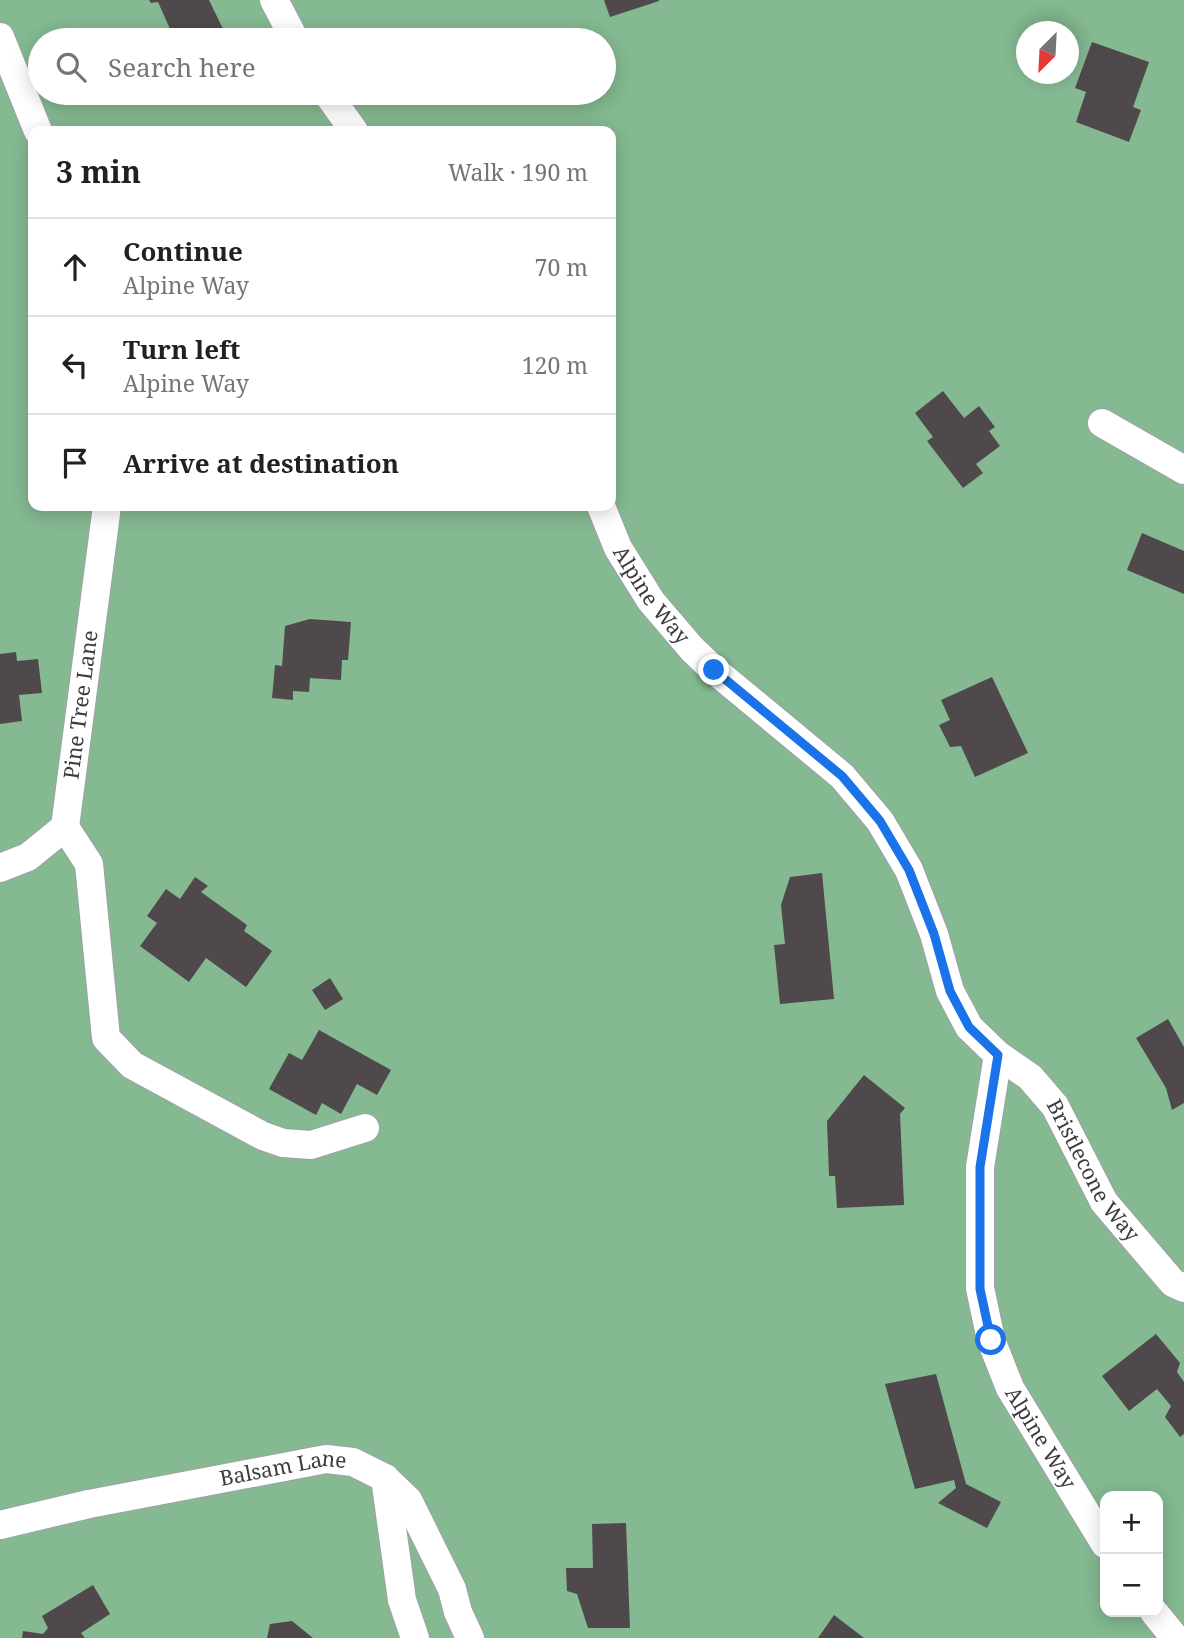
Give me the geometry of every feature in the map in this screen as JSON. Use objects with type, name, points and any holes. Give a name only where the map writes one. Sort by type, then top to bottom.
[{"type":"street","points":[[274,0],[289,28]]},
{"type":"street","points":[[0,37],[36,126]]},
{"type":"street","points":[[336,105],[350,126]]},
{"type":"street","points":[[1102,423],[1184,470]]},
{"type":"street","name":"Pine Tree Lane","points":[[65,827],[106,511]]},
{"type":"street","name":"Alpine Way","points":[[603,511],[618,548],[651,601],[714,670],[842,776],[880,821],[909,870],[934,934],[950,991],[969,1027],[998,1055],[980,1167],[980,1289],[991,1340],[1010,1388],[1100,1536]]},
{"type":"street","points":[[0,868],[28,857],[65,827],[89,864],[106,1038],[132,1065],[263,1136],[283,1143],[311,1145],[365,1128]]},
{"type":"street","name":"Bristlecone Way","points":[[998,1055],[1030,1077],[1055,1106],[1104,1202],[1173,1283],[1184,1288]]},
{"type":"street","name":"Balsam Lane","points":[[0,1525],[89,1504],[326,1459],[353,1462],[385,1478],[408,1500],[452,1589],[458,1612],[470,1638]]},
{"type":"street","points":[[385,1478],[402,1600],[415,1638]]},
{"type":"street","points":[[1158,1617],[1175,1638]]},
{"type":"green space","points":[[0,0],[1184,0],[1184,1638],[0,1638]]},
{"type":"building","points":[[149,0],[209,0],[223,28],[170,28],[158,2],[151,3]]},
{"type":"building","points":[[604,0],[659,0],[659,1],[610,17]]},
{"type":"building","points":[[1092,42],[1149,62],[1133,107],[1141,110],[1129,142],[1076,122],[1086,92],[1075,88],[1079,84]]},
{"type":"building","points":[[943,391],[964,418],[979,406],[995,427],[989,431],[1000,446],[976,464],[983,473],[963,488],[927,441],[933,437],[915,413]]},
{"type":"building","points":[[1142,533],[1184,551],[1184,594],[1127,570]]},
{"type":"building","points":[[310,619],[351,622],[348,660],[342,660],[341,680],[310,678],[309,692],[293,691],[293,700],[272,698],[275,665],[282,666],[285,626]]},
{"type":"building","points":[[16,652],[17,661],[38,659],[42,693],[19,695],[22,721],[0,724],[0,654]]},
{"type":"building","points":[[992,677],[1028,753],[975,777],[961,746],[950,747],[939,725],[950,720],[941,700]]},
{"type":"building","points":[[822,873],[834,999],[780,1004],[774,945],[785,944],[781,905],[790,877]]},
{"type":"building","points":[[195,877],[208,886],[201,892],[247,925],[244,931],[272,951],[246,987],[206,958],[189,982],[140,946],[157,923],[147,916],[166,889],[180,899]]},
{"type":"building","points":[[330,978],[343,999],[325,1010],[312,990]]},
{"type":"building","points":[[1168,1019],[1184,1047],[1184,1103],[1172,1110],[1166,1088],[1136,1038]]},
{"type":"building","points":[[319,1030],[391,1070],[377,1095],[357,1084],[341,1114],[322,1103],[316,1115],[269,1089],[289,1053],[302,1060]]},
{"type":"building","points":[[864,1075],[905,1108],[900,1114],[904,1205],[837,1208],[835,1176],[829,1176],[827,1121]]},
{"type":"building","points":[[1156,1334],[1180,1363],[1177,1372],[1184,1382],[1184,1434],[1180,1437],[1165,1417],[1171,1406],[1157,1389],[1129,1411],[1102,1376]]},
{"type":"building","points":[[936,1374],[966,1484],[1001,1502],[987,1528],[938,1503],[956,1488],[954,1480],[915,1489],[885,1384]]},
{"type":"building","points":[[626,1523],[630,1628],[588,1628],[577,1594],[567,1591],[566,1568],[593,1568],[592,1524]]},
{"type":"building","points":[[93,1585],[110,1614],[81,1633],[85,1638],[22,1638],[23,1631],[43,1634],[48,1628],[42,1616]]},
{"type":"building","points":[[834,1615],[864,1638],[818,1638]]},
{"type":"building","points":[[292,1621],[313,1638],[267,1638],[270,1624]]},
{"type":"route","points":[[714,670],[842,776],[880,821],[909,870],[934,934],[950,991],[969,1027],[998,1055],[980,1167],[980,1289],[991,1340]]}]
